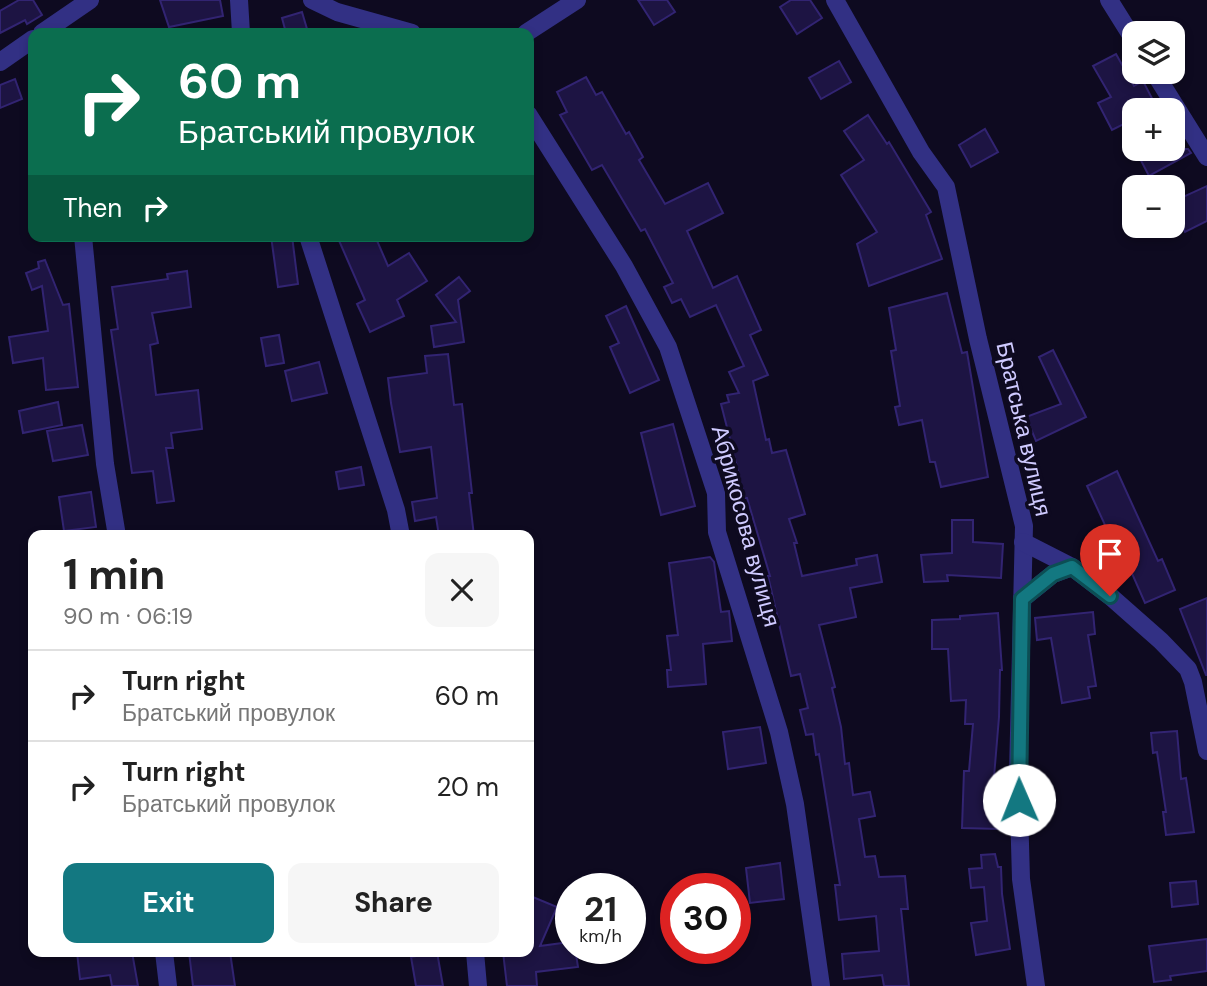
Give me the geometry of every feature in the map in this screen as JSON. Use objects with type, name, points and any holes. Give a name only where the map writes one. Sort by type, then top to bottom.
[{"type":"street","points":[[59,28],[90,0]]},
{"type":"street","points":[[239,0],[241,28]]},
{"type":"street","points":[[312,0],[337,12],[394,28]]},
{"type":"street","points":[[534,28],[577,0]]},
{"type":"street","name":"Братська вулиця","points":[[835,0],[920,152],[946,187],[978,339],[1024,526],[1018,787],[1021,879],[1036,986]]},
{"type":"street","points":[[1109,0],[1122,21]]},
{"type":"street","points":[[0,62],[28,42]]},
{"type":"street","points":[[1161,84],[1207,157]]},
{"type":"street","name":"Абрикосова вулиця","points":[[534,124],[624,266],[668,347],[716,493],[717,532],[779,732],[795,804],[821,986]]},
{"type":"street","points":[[84,242],[105,464],[116,530]]},
{"type":"street","points":[[310,242],[396,510],[400,530]]},
{"type":"street","points":[[1023,542],[1072,567],[1110,596],[1188,669],[1207,751]]},
{"type":"street","points":[[1022,599],[1053,574],[1072,567]]},
{"type":"street","points":[[165,957],[168,986]]},
{"type":"street","points":[[475,957],[478,986]]},
{"type":"building","points":[[19,0],[33,0],[42,15],[27,24],[25,20],[0,33],[0,11]]},
{"type":"building","points":[[160,0],[220,0],[223,16],[169,27]]},
{"type":"building","points":[[638,0],[667,0],[675,12],[654,25]]},
{"type":"building","points":[[791,0],[810,0],[822,18],[797,34],[780,7]]},
{"type":"building","points":[[302,12],[307,28],[285,28],[282,18]]},
{"type":"building","points":[[1116,54],[1122,65],[1122,84],[1145,84],[1152,98],[1122,98],[1122,125],[1112,130],[1098,103],[1111,97],[1093,66]]},
{"type":"building","points":[[839,61],[851,82],[821,99],[809,78]]},
{"type":"building","points":[[586,77],[596,95],[602,92],[626,134],[629,132],[643,157],[639,160],[665,204],[708,183],[723,213],[687,231],[713,288],[737,276],[761,330],[750,335],[768,375],[753,381],[766,440],[769,439],[772,453],[786,450],[805,514],[789,519],[797,543],[794,543],[802,576],[857,565],[856,559],[877,555],[882,582],[850,588],[856,617],[819,625],[835,687],[832,688],[841,727],[845,764],[849,763],[853,795],[870,792],[875,816],[859,819],[865,857],[875,856],[879,877],[905,876],[908,909],[901,909],[909,986],[884,986],[882,975],[844,979],[842,954],[879,951],[876,916],[839,920],[835,885],[840,885],[819,754],[816,755],[813,734],[806,735],[800,710],[808,708],[800,674],[791,676],[770,576],[745,498],[721,404],[729,402],[727,395],[739,393],[729,372],[744,366],[716,305],[690,317],[681,299],[672,303],[664,287],[673,283],[645,229],[641,231],[602,165],[592,170],[560,115],[567,112],[557,92]]},
{"type":"building","points":[[15,79],[22,99],[0,108],[0,85]]},
{"type":"building","points":[[868,115],[887,144],[889,142],[931,212],[926,215],[942,259],[869,286],[857,244],[877,232],[841,175],[864,160],[844,131]]},
{"type":"building","points":[[985,129],[998,152],[971,167],[959,145]]},
{"type":"building","points":[[1141,161],[1176,161],[1151,175]]},
{"type":"building","points":[[1207,186],[1207,221],[1185,232],[1185,196]]},
{"type":"building","points":[[272,242],[293,242],[298,284],[278,287]]},
{"type":"building","points":[[340,242],[378,242],[388,266],[409,253],[427,281],[397,300],[404,316],[370,332],[357,304],[365,300]]},
{"type":"building","points":[[45,260],[63,305],[69,304],[78,387],[46,390],[43,358],[13,363],[9,337],[48,331],[42,286],[32,290],[26,273],[39,268],[38,262]]},
{"type":"building","points":[[187,271],[191,307],[152,313],[158,343],[150,345],[156,395],[198,390],[202,429],[171,433],[173,448],[166,448],[174,501],[157,503],[153,471],[132,473],[111,330],[118,329],[112,287],[168,279],[167,274]]},
{"type":"building","points":[[459,277],[470,291],[458,300],[464,342],[434,347],[431,326],[456,322],[436,295]]},
{"type":"building","points":[[947,293],[962,353],[967,352],[988,477],[941,487],[935,462],[930,462],[922,420],[899,425],[895,407],[900,406],[891,351],[896,350],[889,308]]},
{"type":"building","points":[[626,306],[659,380],[630,393],[610,347],[619,343],[606,316]]},
{"type":"building","points":[[279,335],[284,363],[266,366],[261,338]]},
{"type":"building","points":[[1053,350],[1086,417],[1036,441],[1026,417],[1061,404],[1039,357]]},
{"type":"building","points":[[448,354],[454,405],[462,404],[473,530],[438,530],[436,517],[415,521],[412,502],[437,498],[431,447],[400,452],[388,378],[427,373],[425,356]]},
{"type":"building","points":[[319,362],[327,393],[292,401],[285,371]]},
{"type":"building","points":[[58,402],[62,425],[23,433],[19,411]]},
{"type":"building","points":[[673,424],[695,506],[661,515],[641,433]]},
{"type":"building","points":[[82,425],[88,455],[53,461],[47,431]]},
{"type":"building","points":[[361,467],[364,485],[339,489],[336,472]]},
{"type":"building","points":[[1117,471],[1158,561],[1162,559],[1175,590],[1145,603],[1127,562],[1123,564],[1087,486]]},
{"type":"building","points":[[91,492],[96,527],[64,530],[59,497]]},
{"type":"building","points":[[952,520],[973,520],[973,542],[1003,544],[1001,578],[947,575],[948,581],[924,582],[921,555],[952,553]]},
{"type":"building","points":[[710,557],[714,562],[721,612],[729,611],[732,641],[703,644],[706,684],[668,687],[667,670],[671,670],[667,636],[678,635],[669,563]]},
{"type":"building","points":[[1207,598],[1207,675],[1206,675],[1180,609]]},
{"type":"building","points":[[1093,612],[1095,634],[1088,635],[1096,686],[1088,687],[1090,698],[1062,703],[1051,638],[1037,640],[1035,618]]},
{"type":"building","points":[[998,613],[1002,670],[993,789],[1002,790],[1000,829],[962,828],[964,771],[969,771],[973,724],[965,724],[966,700],[951,701],[948,649],[932,649],[932,620]]},
{"type":"building","points":[[760,727],[766,763],[728,769],[723,732]]},
{"type":"building","points":[[1177,731],[1181,779],[1186,778],[1194,832],[1166,835],[1163,812],[1166,812],[1157,752],[1153,753],[1151,733]]},
{"type":"building","points":[[995,854],[998,867],[1001,867],[1010,949],[976,955],[971,923],[987,921],[984,887],[971,888],[969,869],[982,868],[981,855]]},
{"type":"building","points":[[780,863],[784,899],[751,903],[751,873],[747,873],[746,868]]},
{"type":"building","points":[[1196,881],[1198,904],[1172,907],[1170,883]]},
{"type":"building","points":[[534,897],[555,906],[540,946],[555,944],[555,964],[578,964],[578,967],[536,972],[537,986],[507,986],[504,957],[534,957]]},
{"type":"building","points":[[1207,939],[1207,971],[1170,976],[1171,980],[1154,982],[1149,946]]},
{"type":"building","points":[[78,957],[133,957],[138,986],[112,986],[110,975],[80,979]]},
{"type":"building","points":[[190,957],[231,957],[235,986],[193,986]]},
{"type":"building","points":[[411,957],[438,957],[443,986],[416,986]]},
{"type":"route","points":[[1019,800],[1022,599],[1053,574],[1072,567],[1110,596]]}]
